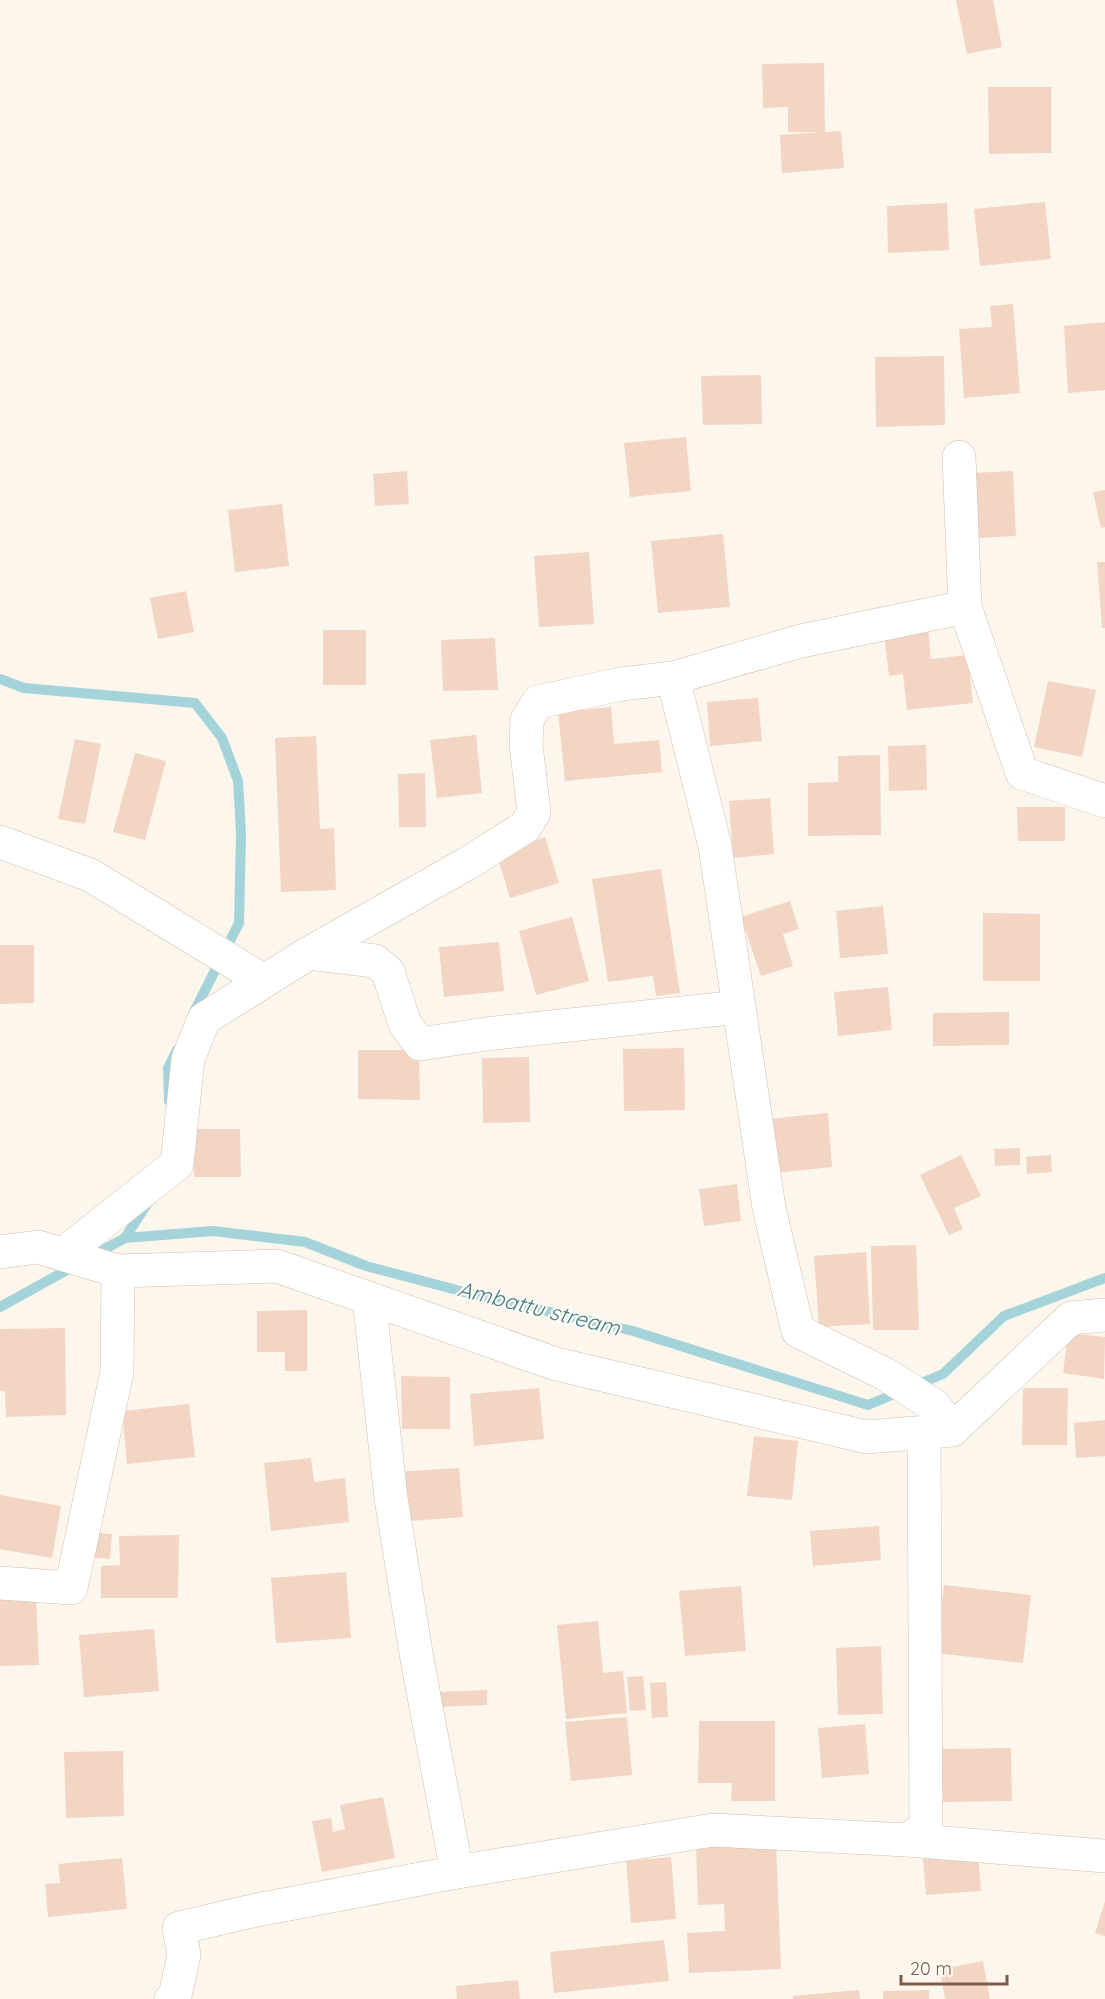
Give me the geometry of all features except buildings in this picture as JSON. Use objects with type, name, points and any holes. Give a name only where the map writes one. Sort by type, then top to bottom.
[{"type":"street","points":[[959,457],[965,606],[1022,773],[1105,801]]},
{"type":"street","points":[[65,1255],[177,1164],[188,1059],[204,1019],[253,975],[309,953],[468,863],[525,827],[534,812],[526,745],[527,720],[538,702],[621,684],[673,678],[801,640],[965,606]]},
{"type":"street","points":[[673,678],[715,846],[769,1208],[798,1331],[885,1374],[937,1423],[926,1827],[907,1840]]},
{"type":"street","points":[[0,842],[90,876],[253,975]]},
{"type":"street","points":[[309,953],[375,961],[388,972],[405,1024],[420,1044],[486,1034],[739,1007]]},
{"type":"street","points":[[0,1252],[38,1247],[115,1270],[277,1266],[556,1364],[867,1437],[937,1423],[1071,1318],[1105,1316]]},
{"type":"street","points":[[0,1583],[71,1588],[117,1372],[115,1270]]},
{"type":"street","points":[[369,1298],[391,1498],[417,1659],[457,1872]]},
{"type":"street","points":[[171,1999],[175,1996],[184,1955],[179,1928],[252,1911],[457,1872],[713,1830],[907,1840],[1105,1856]]},
{"type":"waterway","name":"Ambattu stream","points":[[0,679],[24,688],[195,703],[222,738],[238,781],[241,833],[239,923],[192,1016]]},
{"type":"waterway","name":"Ambattu stream","points":[[169,1101],[168,1068],[177,1050]]},
{"type":"waterway","name":"Ambattu stream","points":[[125,1238],[149,1201]]},
{"type":"waterway","name":"Ambattu stream","points":[[92,1256],[125,1238],[213,1231],[305,1242],[366,1266],[468,1293],[633,1331],[868,1405],[943,1374],[1004,1316],[1105,1278]]},
{"type":"waterway","name":"Ambattu stream","points":[[0,1307],[76,1265]]}]
